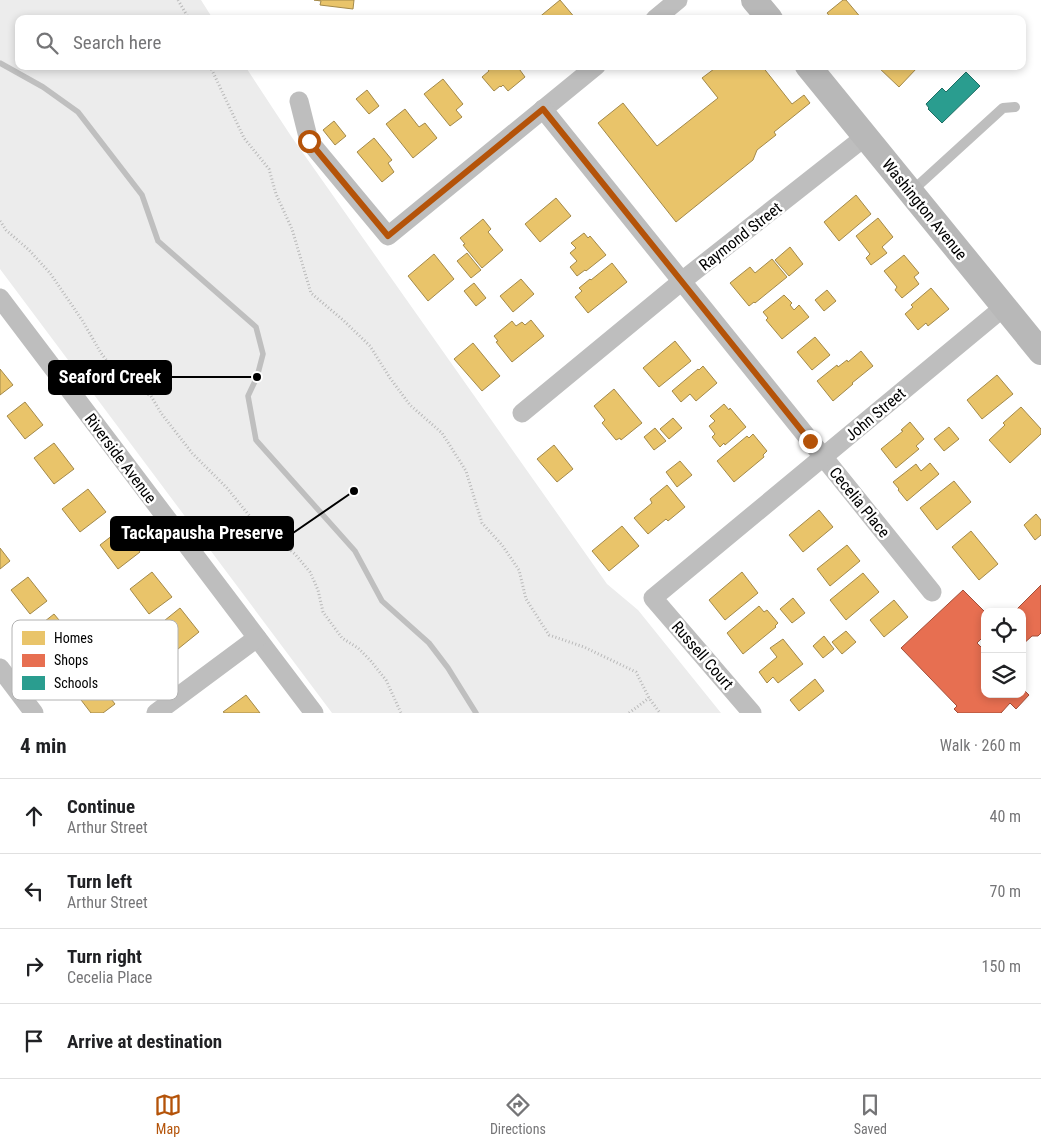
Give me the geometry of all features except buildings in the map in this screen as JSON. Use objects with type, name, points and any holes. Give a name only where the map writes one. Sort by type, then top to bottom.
[{"type":"street","points":[[660,15],[678,0]]},
{"type":"street","points":[[299,101],[309,141],[388,236],[591,70]]},
{"type":"street","name":"Washington Avenue","points":[[811,70],[1041,352]]},
{"type":"street","name":"Cecelia Place","points":[[543,109],[932,592]]},
{"type":"street","name":"Raymond Street","points":[[522,413],[682,282],[866,136]]},
{"type":"street","name":"Riverside Avenue","points":[[0,298],[314,713]]},
{"type":"street","name":"John Street","points":[[653,598],[1004,307]]},
{"type":"street","name":"Russell Court","points":[[653,598],[752,713]]},
{"type":"street","points":[[178,697],[257,638]]},
{"type":"street","points":[[0,668],[12,684]]},
{"type":"street","points":[[24,700],[34,713]]},
{"type":"street","points":[[156,713],[174,700]]},
{"type":"lane","points":[[911,192],[1003,108],[1015,107]]},
{"type":"path","points":[[178,0],[187,15]]},
{"type":"path","points":[[212,70],[244,138],[269,169],[276,194],[292,229],[311,293],[344,320],[370,346],[410,405],[442,433],[466,471],[482,523],[502,545],[518,570],[526,599],[548,635],[584,647],[636,672],[647,699],[660,713]]},
{"type":"path","points":[[0,221],[6,230],[29,250],[50,273],[82,320],[101,353],[117,374],[134,387],[151,396],[161,413],[192,453],[257,524],[295,554],[310,572],[318,590],[323,612],[342,638],[358,648],[386,680],[401,713]]},
{"type":"path","points":[[629,713],[647,699]]},
{"type":"shaded area","points":[[0,0],[201,0],[210,15],[15,15],[15,70],[248,70],[291,136],[607,584],[638,610],[721,713],[332,713],[0,269]]},
{"type":"waterway","points":[[0,63],[43,87],[78,112],[142,195],[158,241],[256,327],[263,354],[257,377],[248,396],[256,440],[355,551],[382,601],[429,643],[448,668],[476,713]]},
{"type":"place","name":"Seaford Creek","points":[[257,377]]},
{"type":"place","name":"Tackapausha Preserve","points":[[354,491]]},
{"type":"route","points":[[309,141],[388,236],[543,109],[810,441]]}]
